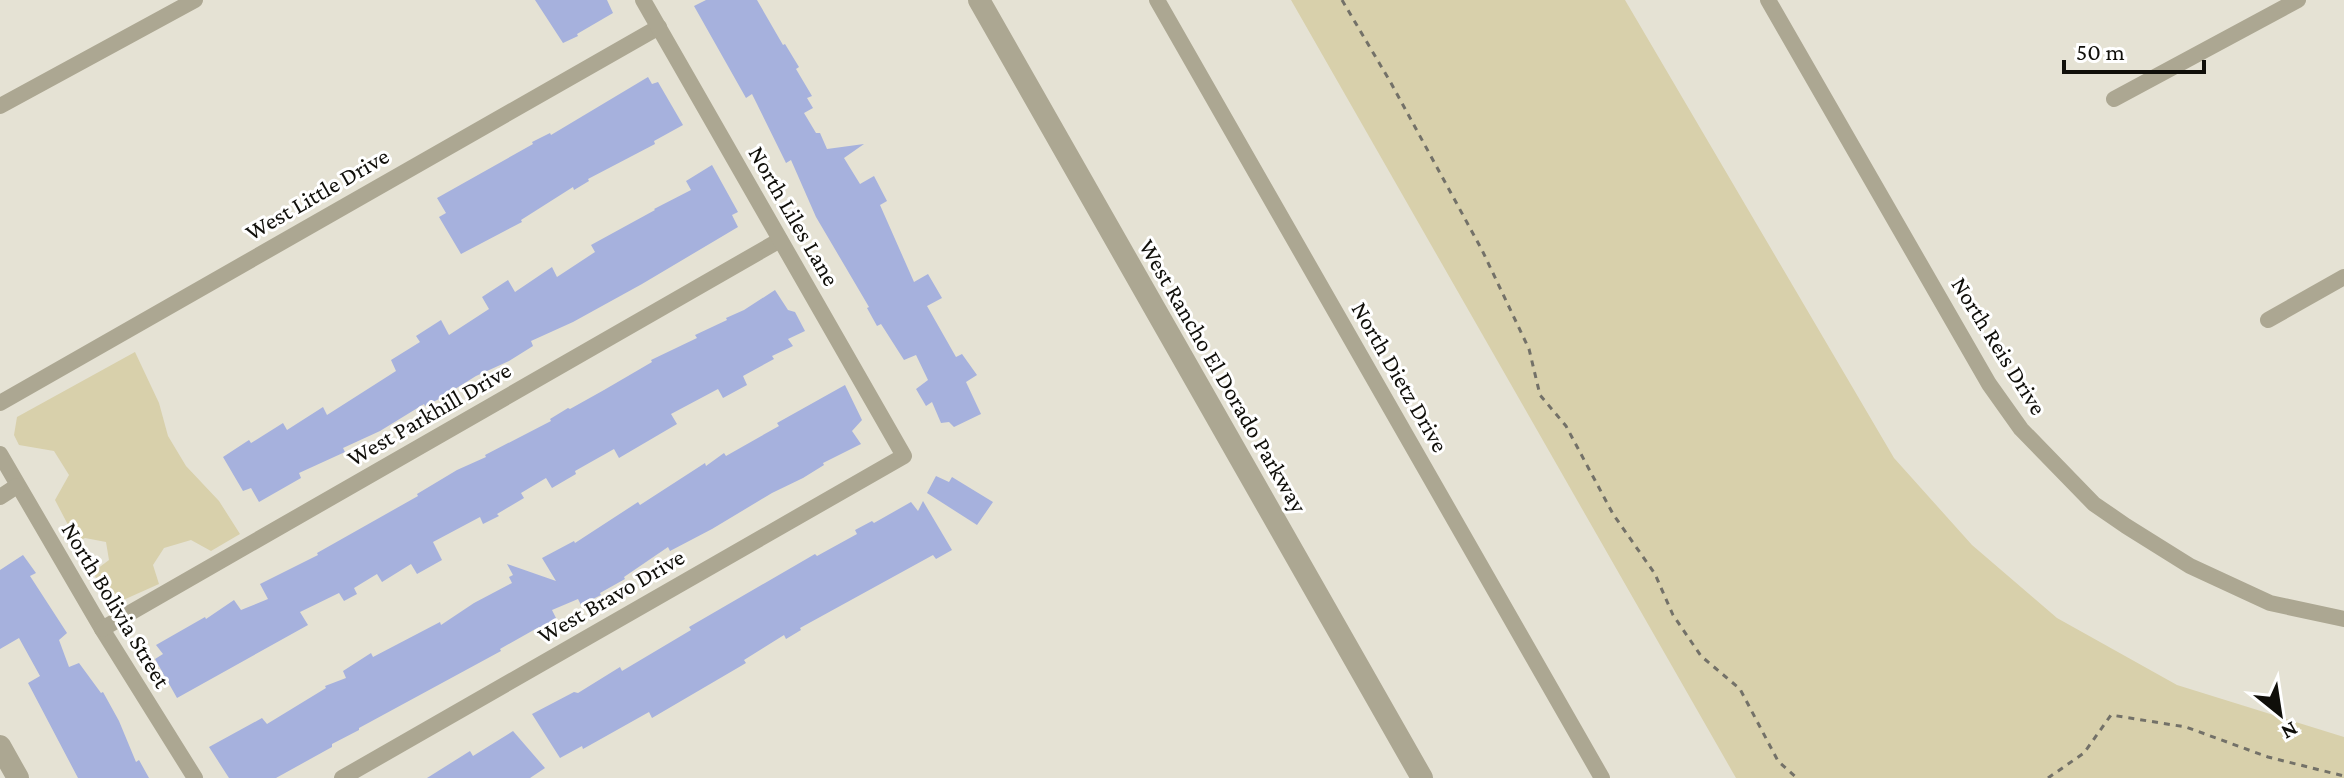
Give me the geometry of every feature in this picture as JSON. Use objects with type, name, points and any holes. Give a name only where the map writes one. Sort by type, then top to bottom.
[{"type":"street","points":[[0,106],[195,0]]},
{"type":"street","name":"North Liles Lane","points":[[643,0],[904,456]]},
{"type":"street","name":"West Rancho El Dorado Parkway","points":[[979,0],[1422,778]]},
{"type":"street","name":"North Dietz Drive","points":[[1157,0],[1602,778]]},
{"type":"street","name":"North Reis Drive","points":[[1768,0],[1989,384],[2021,429],[2094,504],[2190,566],[2270,603],[2344,619]]},
{"type":"street","points":[[2114,99],[2298,0]]},
{"type":"street","name":"West Little Drive","points":[[0,403],[659,27]]},
{"type":"street","name":"West Parkhill Drive","points":[[102,629],[780,240]]},
{"type":"street","points":[[2268,320],[2344,277]]},
{"type":"street","name":"North Bolivia Street","points":[[0,454],[102,629],[195,778]]},
{"type":"street","name":"West Bravo Drive","points":[[342,778],[904,456]]},
{"type":"street","points":[[0,497],[17,486]]},
{"type":"street","points":[[0,746],[18,778]]},
{"type":"path","points":[[1342,0],[1482,250],[1529,349],[1540,395],[1566,426],[1613,514],[1655,574],[1673,615],[1701,656],[1740,689],[1778,761],[1797,778]]},
{"type":"path","points":[[2048,778],[2084,753],[2111,715],[2186,727],[2268,757],[2344,776]]},
{"type":"shaded area","points":[[1291,0],[1625,0],[1894,458],[1972,545],[2057,618],[2177,685],[2344,737],[2344,778],[1736,778]]},
{"type":"shaded area","points":[[135,352],[159,403],[168,436],[186,466],[219,501],[240,534],[211,551],[191,540],[164,548],[153,565],[159,584],[121,601],[105,596],[93,572],[109,560],[106,542],[85,538],[77,542],[55,500],[69,475],[54,451],[19,445],[14,435],[17,417]]},
{"type":"building","points":[[535,0],[607,0],[613,13],[563,43]]},
{"type":"building","points":[[706,0],[757,0],[799,67],[796,69],[812,96],[807,98],[813,108],[804,113],[816,133],[820,133],[827,149],[864,144],[844,158],[860,184],[874,176],[887,201],[880,205],[914,282],[928,274],[942,298],[927,306],[956,357],[962,354],[977,375],[966,382],[981,414],[954,427],[949,422],[941,423],[932,402],[926,406],[916,389],[928,380],[916,355],[904,360],[881,324],[877,326],[816,217],[791,160],[786,163],[752,94],[746,98],[694,6]]},
{"type":"building","points":[[648,77],[652,84],[658,82],[683,125],[574,190],[573,187],[522,222],[461,254],[439,217],[446,213],[437,198]]},
{"type":"building","points":[[712,165],[738,212],[732,215],[738,227],[573,322],[531,341],[533,346],[509,361],[343,448],[345,452],[299,473],[301,478],[259,502],[251,488],[243,491],[223,457],[283,423],[287,430],[323,407],[327,415],[396,371],[391,360],[420,342],[416,336],[441,320],[449,335],[489,309],[482,297],[508,280],[515,292],[552,267],[557,277],[595,252],[591,245],[691,190],[686,181]]},
{"type":"building","points":[[775,290],[788,310],[795,312],[805,331],[788,339],[793,346],[743,376],[747,385],[723,398],[718,389],[671,414],[677,424],[619,458],[614,449],[552,488],[546,478],[521,493],[524,498],[497,514],[499,516],[483,524],[480,517],[433,542],[442,560],[417,574],[411,564],[382,582],[377,574],[354,588],[357,594],[344,601],[339,593],[300,612],[308,625],[177,698],[155,659],[163,654],[156,645],[206,619],[234,600],[241,610],[268,599],[260,584],[318,555],[457,470],[551,421],[568,408],[604,390],[651,360],[697,338],[695,335],[727,320]]},
{"type":"building","points":[[845,385],[862,420],[852,431],[861,444],[712,529],[670,551],[668,547],[601,595],[581,605],[578,599],[552,610],[557,620],[539,627],[359,728],[276,778],[229,778],[209,747],[262,718],[267,724],[325,686],[346,678],[343,671],[371,653],[373,657],[440,622],[441,625],[512,583],[509,577],[513,575],[507,564],[556,581],[542,558],[575,543],[638,502],[640,505],[705,463],[706,466],[724,453],[726,456]]},
{"type":"building","points":[[936,476],[949,482],[952,477],[993,502],[977,525],[927,493]]},
{"type":"building","points":[[923,501],[952,550],[936,559],[933,555],[800,628],[786,639],[784,635],[744,660],[746,663],[652,718],[649,712],[583,749],[582,746],[560,758],[532,714],[574,692],[578,693],[620,667],[622,671],[691,630],[689,627],[815,554],[817,556],[857,534],[855,530],[911,502],[918,511]]},
{"type":"building","points":[[23,555],[36,573],[30,576],[67,633],[59,640],[69,667],[79,663],[103,692],[136,762],[139,760],[149,778],[78,778],[28,683],[40,676],[19,638],[0,649],[0,570]]},
{"type":"building","points":[[513,731],[545,768],[530,778],[427,778],[470,751],[473,756]]}]
